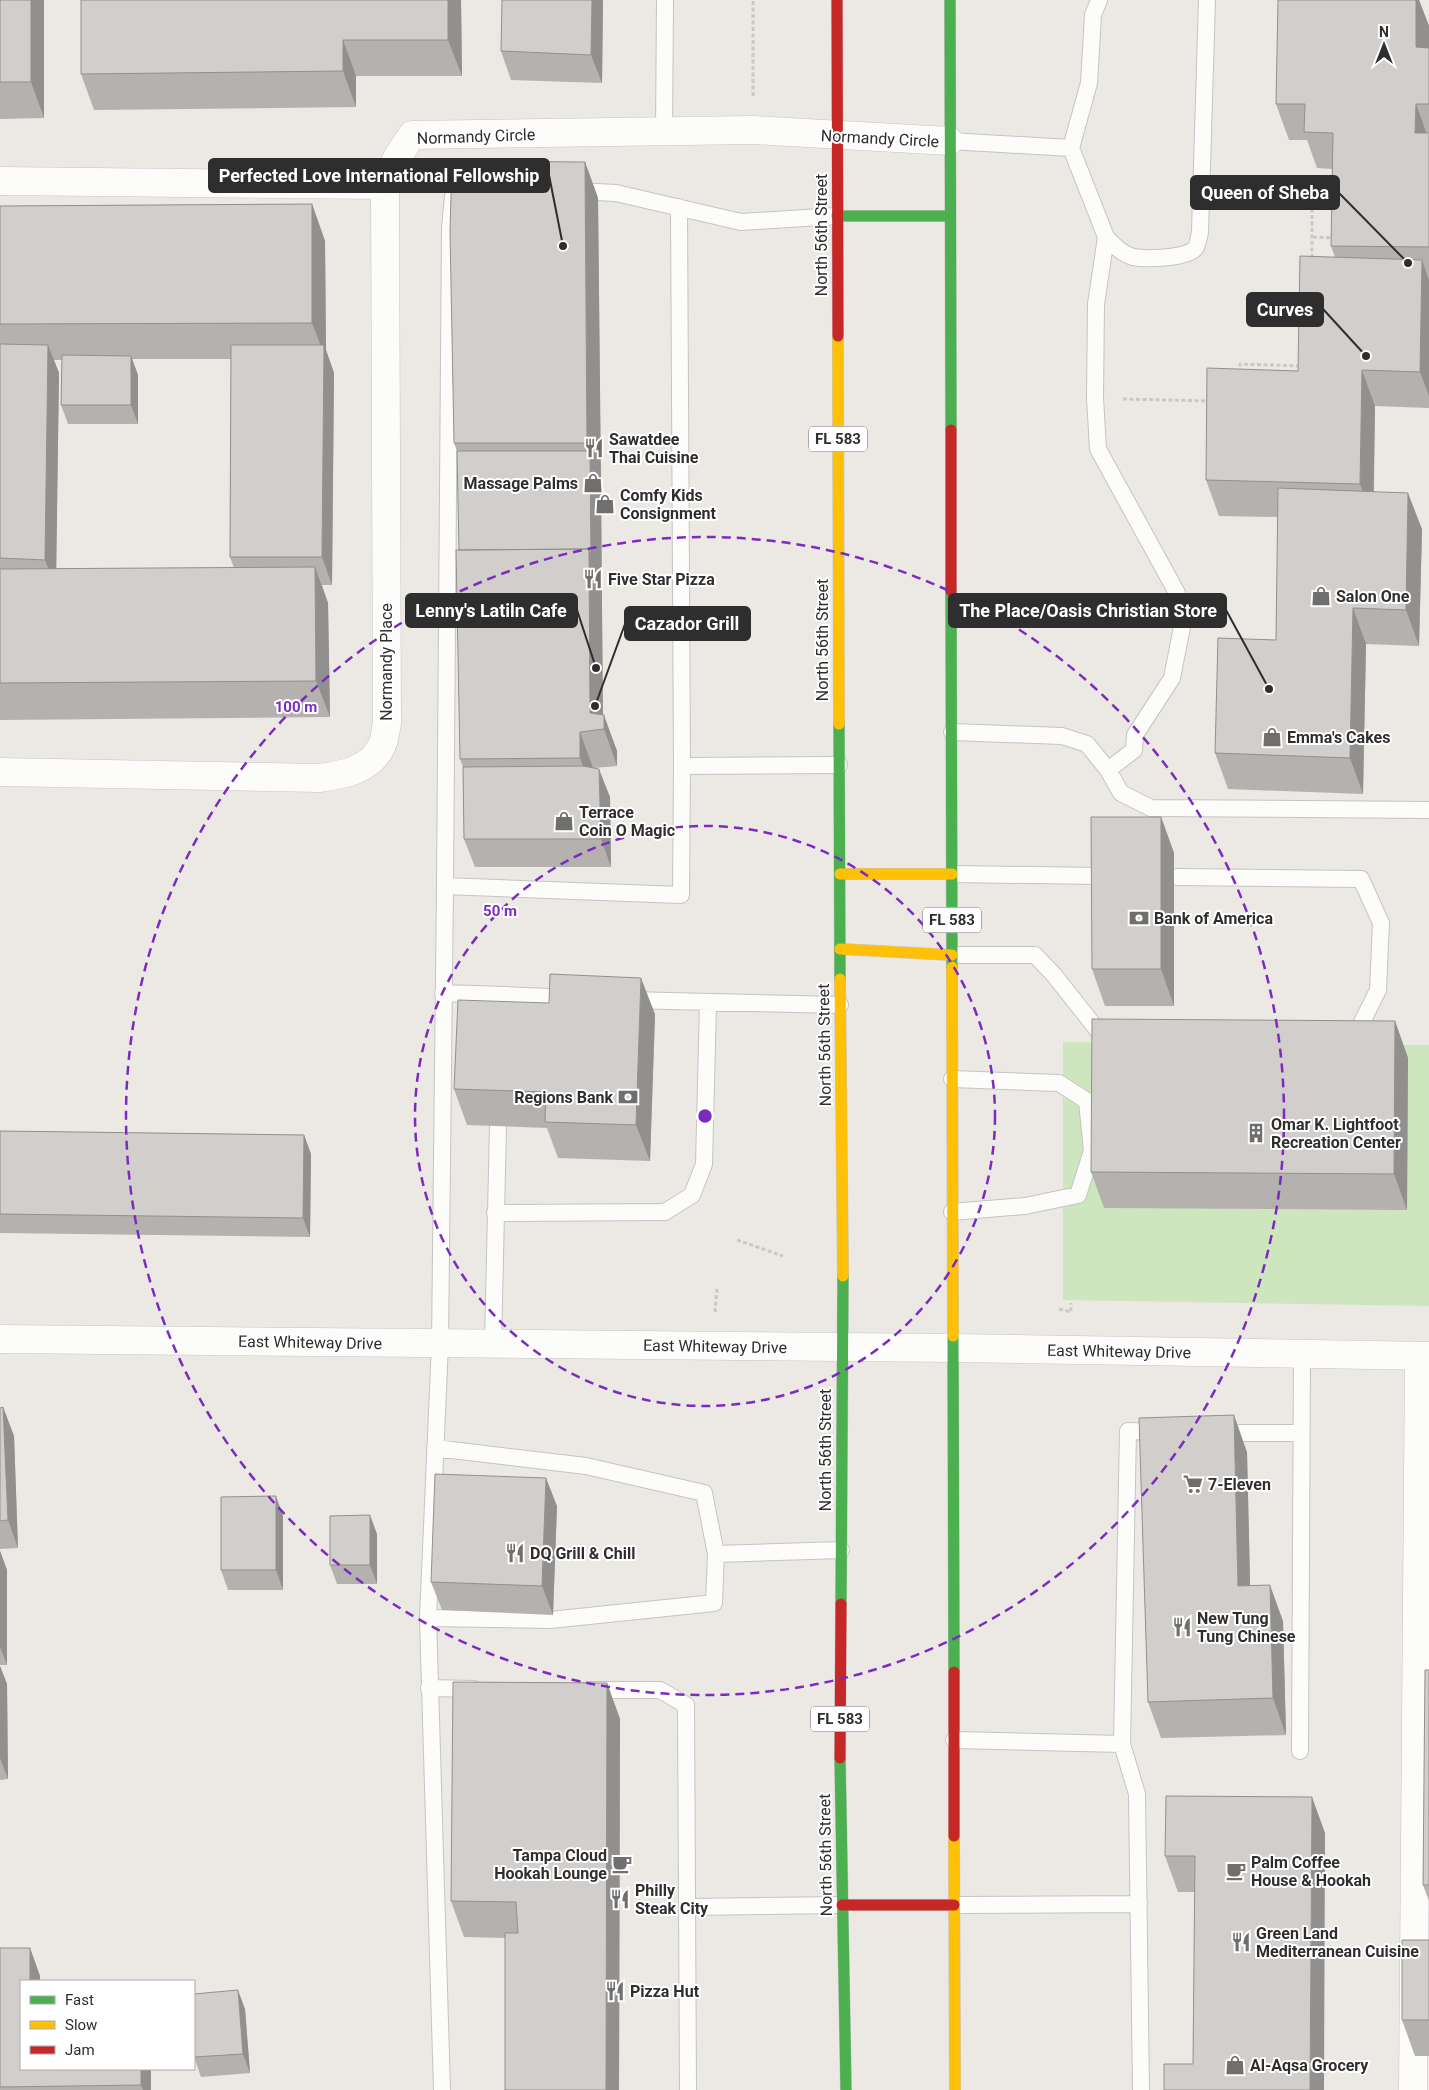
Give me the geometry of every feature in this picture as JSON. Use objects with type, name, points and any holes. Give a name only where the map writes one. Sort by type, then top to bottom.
[{"type":"main road","name":"North 56th Street","points":[[837,0],[840,1005],[843,1268],[841,1348],[842,1905],[846,2090]]},
{"type":"main road","name":"FL 583","points":[[950,0],[949,216],[955,2090]]},
{"type":"main road","points":[[837,216],[949,216]]},
{"type":"main road","points":[[840,874],[952,874]]},
{"type":"main road","points":[[840,949],[952,955]]},
{"type":"main road","points":[[842,1905],[954,1905]]},
{"type":"street","name":"Normandy Circle","points":[[385,185],[398,156],[412,135],[752,130],[949,141]]},
{"type":"street","points":[[0,181],[385,185]]},
{"type":"street","name":"Normandy Place","points":[[0,772],[319,778],[345,775],[365,766],[381,748],[387,724],[385,185]]},
{"type":"street","name":"East Whiteway Drive","points":[[0,1339],[952,1348],[1424,1356]]},
{"type":"street","points":[[1413,2090],[1424,1356]]},
{"type":"lane","points":[[664,132],[665,0]]},
{"type":"lane","points":[[1099,0],[1093,15],[1089,83],[1071,148],[1106,237],[1115,248],[1133,257],[1177,257],[1188,255],[1196,248],[1200,232],[1207,0]]},
{"type":"lane","points":[[949,141],[1071,148]]},
{"type":"lane","points":[[442,2090],[428,1618],[440,1344],[450,228],[453,191],[467,189]]},
{"type":"lane","points":[[560,191],[616,192],[741,222],[837,216]]},
{"type":"lane","points":[[444,886],[681,894],[682,766],[678,207]]},
{"type":"lane","points":[[1106,237],[1096,304],[1095,398],[1098,448],[1177,593],[1183,622],[1172,678],[1134,735],[1134,750],[1108,770]]},
{"type":"lane","points":[[952,732],[1062,736],[1087,744],[1108,770],[1122,792],[1150,808],[1429,810]]},
{"type":"lane","points":[[682,766],[839,765]]},
{"type":"lane","points":[[952,874],[1100,876]]},
{"type":"lane","points":[[1177,877],[1361,879],[1381,923],[1378,990],[1354,1038],[1334,1038]]},
{"type":"lane","points":[[952,955],[1035,955],[1054,975],[1103,1037],[1121,1038]]},
{"type":"lane","points":[[443,993],[591,999]]},
{"type":"lane","points":[[502,1038],[504,995]]},
{"type":"lane","points":[[610,999],[840,1005]]},
{"type":"lane","points":[[495,1214],[665,1212],[692,1195],[704,1164],[708,1003]]},
{"type":"lane","points":[[952,1079],[1059,1083],[1087,1101],[1092,1151],[1078,1195],[1025,1206],[952,1212]]},
{"type":"lane","points":[[493,1344],[498,1126]]},
{"type":"lane","points":[[1300,1751],[1302,1354]]},
{"type":"lane","points":[[1141,2090],[1137,1794],[1122,1744],[1128,1431],[1175,1432]]},
{"type":"lane","points":[[1204,1432],[1301,1433]]},
{"type":"lane","points":[[428,1618],[550,1620],[714,1603],[716,1554],[704,1493],[586,1466],[435,1448]]},
{"type":"lane","points":[[716,1554],[841,1550]]},
{"type":"lane","points":[[429,1688],[486,1689]]},
{"type":"lane","points":[[573,1690],[660,1690],[686,1705],[688,2090]]},
{"type":"lane","points":[[954,1740],[1122,1744]]},
{"type":"lane","points":[[954,1905],[1138,1904]]},
{"type":"lane","points":[[687,1906],[842,1905]]},
{"type":"path","points":[[752,130],[753,0]]},
{"type":"path","points":[[1312,267],[1312,180],[1344,180]]},
{"type":"path","points":[[1313,237],[1342,238]]},
{"type":"path","points":[[1241,383],[1240,364],[1310,366]]},
{"type":"path","points":[[1095,398],[1212,400]]},
{"type":"path","points":[[737,1240],[783,1256]]},
{"type":"path","points":[[714,1315],[717,1289]]},
{"type":"path","points":[[1059,1309],[1071,1312],[1071,1303]]},
{"type":"green space","points":[[1063,1042],[1429,1045],[1429,1306],[1063,1300]]},
{"type":"building","points":[[0,0],[31,0],[31,82],[0,82]]},
{"type":"building","points":[[81,0],[448,0],[448,40],[343,40],[343,71],[81,74]]},
{"type":"building","points":[[502,0],[592,0],[591,55],[501,51]]},
{"type":"building","points":[[1278,0],[1416,0],[1416,47],[1429,48],[1429,104],[1416,104],[1415,133],[1429,133],[1429,247],[1331,246],[1333,133],[1304,132],[1305,104],[1276,104]]},
{"type":"building","points":[[452,161],[585,162],[587,443],[454,443],[450,231]]},
{"type":"building","points":[[312,204],[312,323],[0,324],[0,206]]},
{"type":"building","points":[[1300,256],[1422,260],[1420,372],[1362,370],[1360,484],[1206,480],[1207,368],[1298,371]]},
{"type":"building","points":[[0,344],[48,345],[45,560],[0,558]]},
{"type":"building","points":[[231,345],[324,345],[322,557],[230,557]]},
{"type":"building","points":[[62,355],[131,356],[131,405],[61,405]]},
{"type":"building","points":[[457,451],[590,451],[591,557],[589,549],[459,550]]},
{"type":"building","points":[[1278,488],[1408,493],[1406,610],[1353,608],[1350,758],[1215,753],[1218,638],[1276,640]]},
{"type":"building","points":[[589,549],[590,713],[604,715],[604,729],[580,732],[580,758],[460,759],[456,550]]},
{"type":"building","points":[[315,567],[316,681],[0,683],[0,569]]},
{"type":"building","points":[[583,766],[599,769],[601,839],[464,839],[463,767]]},
{"type":"building","name":"Bank of America","points":[[1091,817],[1161,817],[1161,969],[1092,969]]},
{"type":"building","points":[[550,974],[641,978],[636,1125],[545,1122],[546,1092],[454,1089],[458,1000],[549,1003]]},
{"type":"building","name":"Omar K. Lightfoot Recreation Center","points":[[1092,1019],[1395,1021],[1394,1174],[1091,1172]]},
{"type":"building","points":[[0,1131],[304,1135],[303,1218],[0,1214]]},
{"type":"building","points":[[3,1407],[8,1520],[0,1521],[0,1408]]},
{"type":"building","points":[[1234,1415],[1238,1586],[1270,1585],[1273,1698],[1148,1702],[1139,1418]]},
{"type":"building","points":[[435,1474],[546,1478],[542,1586],[431,1582]]},
{"type":"building","points":[[276,1496],[276,1570],[221,1570],[221,1497]]},
{"type":"building","points":[[370,1515],[370,1565],[330,1565],[330,1516]]},
{"type":"building","points":[[1425,1670],[1429,1670],[1429,1885],[1423,1885]]},
{"type":"building","points":[[453,1682],[607,1683],[606,2090],[505,2090],[505,1933],[518,1933],[516,1902],[451,1901]]},
{"type":"building","points":[[1166,1796],[1312,1797],[1310,2090],[1164,2090],[1164,2064],[1193,2064],[1195,1856],[1165,1856]]},
{"type":"building","points":[[1402,1940],[1429,1940],[1429,2020],[1402,2020]]},
{"type":"building","points":[[0,1948],[30,1948],[30,1980],[20,1980],[20,2070],[141,2070],[141,2085],[0,2087]]},
{"type":"building","points":[[238,1990],[243,2054],[195,2057],[195,1994]]},
{"type":"traffic: fast","points":[[950,0],[951,430]]},
{"type":"traffic: fast","points":[[837,216],[949,216]]},
{"type":"traffic: fast","points":[[951,591],[952,967]]},
{"type":"traffic: fast","points":[[839,724],[840,979]]},
{"type":"traffic: fast","points":[[841,1604],[843,1276]]},
{"type":"traffic: fast","points":[[953,1336],[954,1672]]},
{"type":"traffic: fast","points":[[840,1758],[846,2090]]},
{"type":"traffic: slow","points":[[838,336],[839,724]]},
{"type":"traffic: slow","points":[[840,874],[952,874]]},
{"type":"traffic: slow","points":[[840,949],[952,955]]},
{"type":"traffic: slow","points":[[952,967],[953,1336]]},
{"type":"traffic: slow","points":[[840,979],[843,1276]]},
{"type":"traffic: slow","points":[[954,1836],[955,2090]]},
{"type":"traffic: jam","points":[[837,0],[838,336]]},
{"type":"traffic: jam","points":[[951,430],[951,591]]},
{"type":"traffic: jam","points":[[840,1758],[841,1604]]},
{"type":"traffic: jam","points":[[954,1672],[954,1836]]},
{"type":"traffic: jam","points":[[842,1905],[954,1905]]},
{"type":"place","name":"Perfected Love International Fellowship","points":[[563,246]]},
{"type":"place","name":"Queen of Sheba","points":[[1408,263]]},
{"type":"place","name":"Curves","points":[[1366,356]]},
{"type":"place","name":"Sawatdee Thai Cuisine","points":[[594,448]]},
{"type":"place","name":"Massage Palms","points":[[593,483]]},
{"type":"place","name":"Comfy Kids Consignment","points":[[605,504]]},
{"type":"place","name":"Five Star Pizza","points":[[593,579]]},
{"type":"place","name":"Salon One","points":[[1321,596]]},
{"type":"place","name":"Lenny's Latiln Cafe","points":[[596,668]]},
{"type":"place","name":"The Place/Oasis Christian Store","points":[[1269,689]]},
{"type":"place","name":"Cazador Grill","points":[[595,706]]},
{"type":"place","name":"Emma's Cakes","points":[[1272,737]]},
{"type":"place","name":"Terrace Coin O Magic","points":[[564,821]]},
{"type":"place","name":"Bank of America","points":[[1139,918]]},
{"type":"place","name":"Regions Bank","points":[[628,1097]]},
{"type":"place","name":"Omar K. Lightfoot Recreation Center","points":[[1256,1133]]},
{"type":"place","name":"7-Eleven","points":[[1193,1484]]},
{"type":"place","name":"DQ Grill & Chill","points":[[515,1553]]},
{"type":"place","name":"New Tung Tung Chinese","points":[[1182,1627]]},
{"type":"place","name":"Tampa Cloud Hookah Lounge","points":[[622,1864]]},
{"type":"place","name":"Palm Coffee House & Hookah","points":[[1236,1871]]},
{"type":"place","name":"Philly Steak City","points":[[620,1899]]},
{"type":"place","name":"Green Land Mediterranean Cuisine","points":[[1241,1942]]},
{"type":"place","name":"Pizza Hut","points":[[615,1991]]},
{"type":"place","name":"Al-Aqsa Grocery","points":[[1235,2065]]}]
